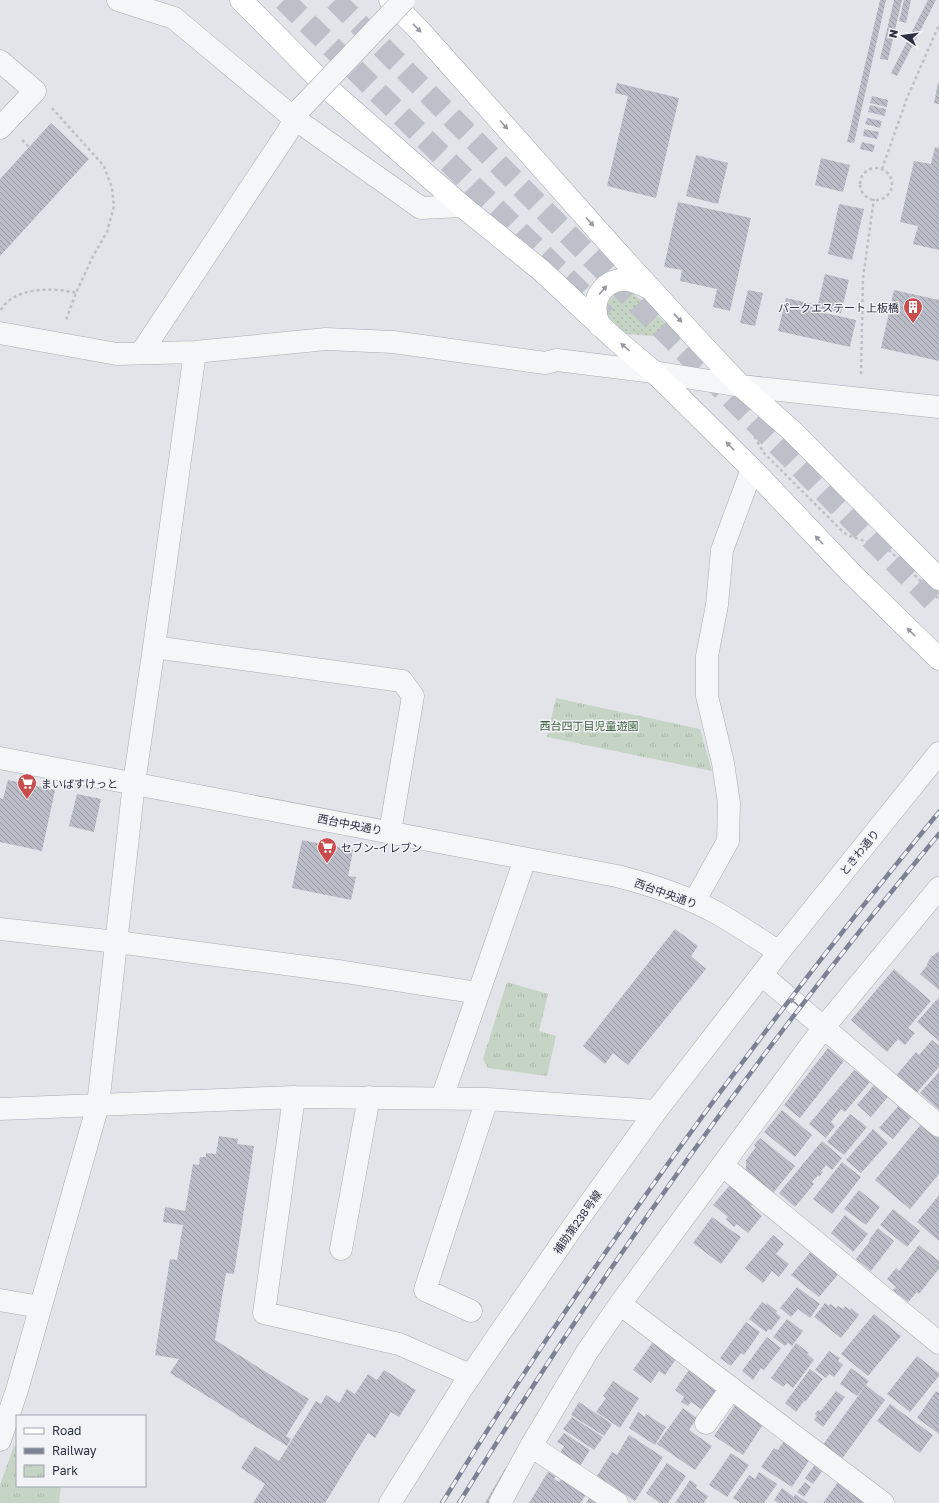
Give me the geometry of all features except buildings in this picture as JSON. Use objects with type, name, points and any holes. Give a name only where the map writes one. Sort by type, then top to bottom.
[{"type":"main road","points":[[241,0],[334,94],[462,206],[542,271],[600,326],[654,372],[752,469],[851,573],[939,659]]},
{"type":"main road","points":[[390,0],[421,32],[651,289],[741,386],[791,430],[939,579]]},
{"type":"main road","points":[[600,326],[596,315],[596,302],[599,293],[612,281],[627,280],[636,282],[651,289]]},
{"type":"street","points":[[118,0],[174,18],[421,208],[462,206]]},
{"type":"street","points":[[141,353],[298,114],[404,0]]},
{"type":"street","points":[[0,61],[35,91],[0,128]]},
{"type":"street","points":[[0,333],[117,354],[195,352],[326,339],[393,342],[545,363],[557,360],[654,372],[741,386],[939,407]]},
{"type":"street","points":[[0,1440],[8,1389],[40,1307],[98,1105],[134,783],[195,352]]},
{"type":"street","points":[[694,902],[728,841],[730,803],[707,696],[707,656],[717,605],[722,550],[752,469]]},
{"type":"street","points":[[154,646],[402,681],[413,696],[390,832]]},
{"type":"street","name":"ときわ通り","points":[[779,952],[939,753]]},
{"type":"street","name":"西台中央通り","points":[[0,758],[390,832],[637,881],[676,894],[717,913],[779,952]]},
{"type":"street","points":[[442,1098],[525,859]]},
{"type":"street","points":[[500,1503],[531,1446],[587,1352],[620,1304],[824,1027],[939,888]]},
{"type":"street","points":[[0,929],[117,942],[345,972],[478,993]]},
{"type":"street","name":"補助第238号線","points":[[390,1503],[470,1375],[576,1222],[656,1111],[779,952]]},
{"type":"street","points":[[762,975],[939,1126]]},
{"type":"street","points":[[294,1097],[264,1313],[399,1344],[470,1375]]},
{"type":"street","points":[[0,1109],[294,1097],[369,1097],[487,1099],[656,1111]]},
{"type":"street","points":[[341,1249],[369,1097]]},
{"type":"street","points":[[471,1311],[425,1290],[487,1099]]},
{"type":"street","points":[[722,1165],[939,1342]]},
{"type":"street","points":[[0,1300],[40,1307]]},
{"type":"street","points":[[620,1304],[883,1503]]},
{"type":"street","points":[[706,1423],[731,1389]]},
{"type":"street","points":[[531,1446],[617,1503]]},
{"type":"path","points":[[882,168],[906,98],[939,25]]},
{"type":"path","points":[[35,91],[44,98],[104,166],[112,188],[114,206],[107,232],[93,256],[76,293],[66,322]]},
{"type":"path","points":[[870,168],[882,168],[891,176],[893,182],[892,189],[889,194],[883,198],[869,198],[864,194],[860,187],[860,180],[864,173],[870,168]]},
{"type":"path","points":[[858,398],[860,380],[863,278],[874,199]]},
{"type":"path","points":[[0,311],[9,301],[22,294],[38,290],[65,290],[76,293]]},
{"type":"path","points":[[749,426],[763,452],[841,530],[847,535],[888,549],[939,599]]},
{"type":"green space","points":[[620,292],[633,293],[682,338],[626,334],[607,315],[609,301],[613,296]]},
{"type":"green space","name":"西台四丁目児童遊園","points":[[556,698],[700,729],[712,771],[547,737]]},
{"type":"green space","points":[[507,982],[548,994],[539,1031],[556,1036],[547,1076],[488,1068],[483,1059]]},
{"type":"green space","points":[[14,1446],[16,1447],[16,1487],[61,1487],[59,1503],[0,1503],[0,1485]]},
{"type":"tunnel","points":[[284,0],[607,318]]},
{"type":"tunnel","points":[[335,0],[939,607]]},
{"type":"railway","points":[[442,1503],[557,1323],[678,1149],[741,1063],[806,979],[939,812]]},
{"type":"railway","points":[[459,1503],[570,1329],[687,1160],[810,995],[939,834]]},
{"type":"place","name":"パークエステート上板橋","points":[[913,324]]},
{"type":"place","name":"まいばすけっと","points":[[27,800]]},
{"type":"place","name":"セブン-イレブン","points":[[327,864]]}]
